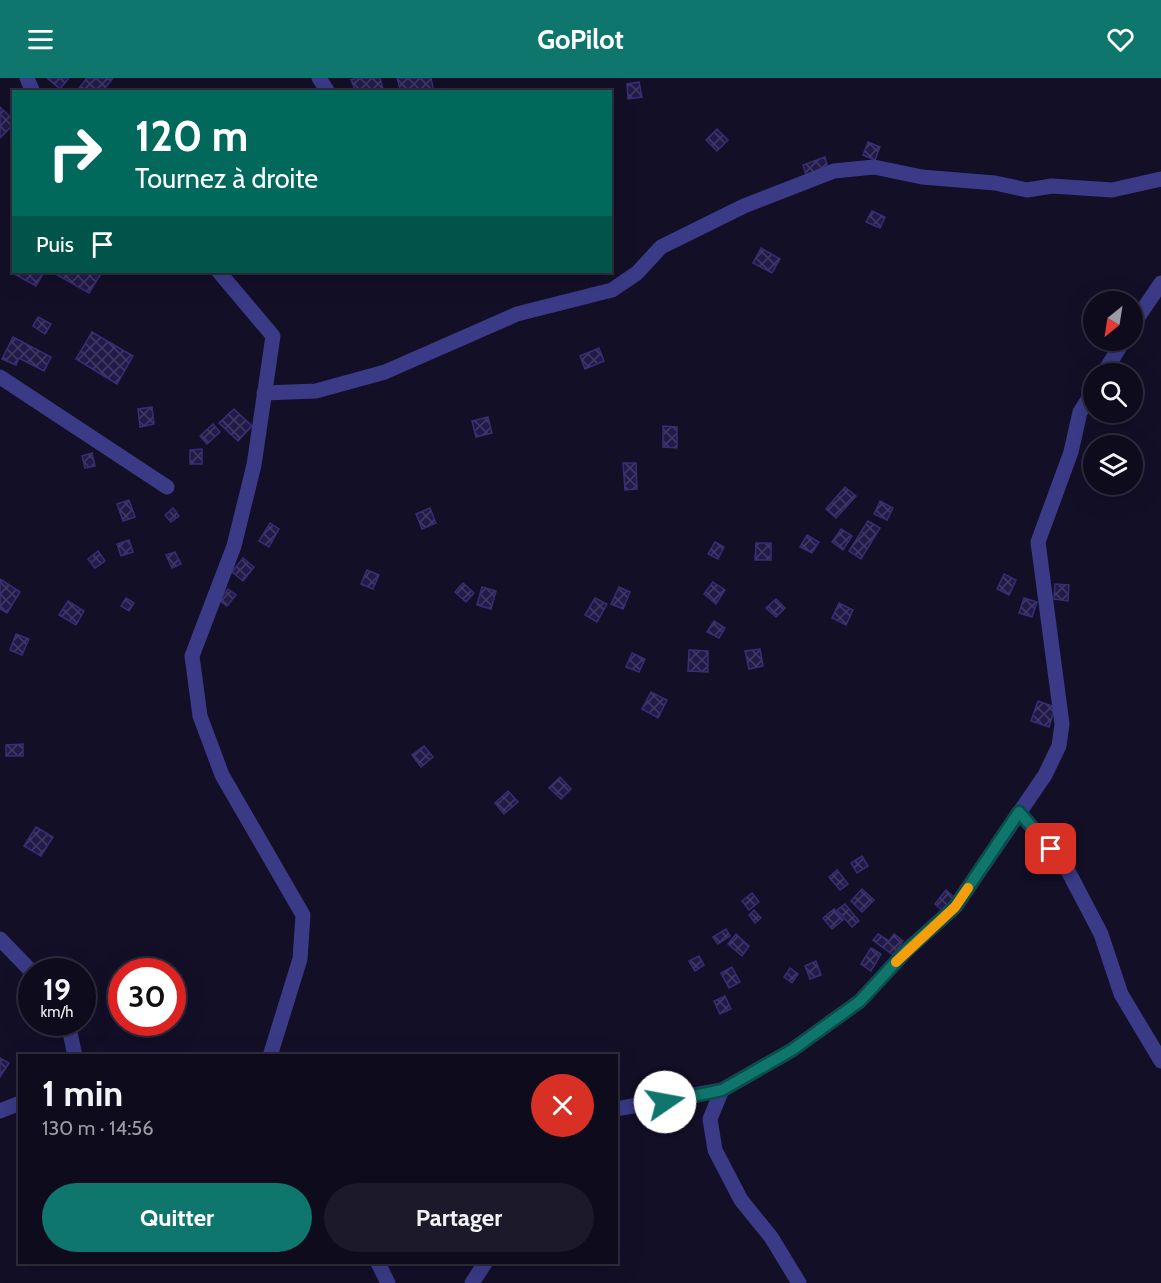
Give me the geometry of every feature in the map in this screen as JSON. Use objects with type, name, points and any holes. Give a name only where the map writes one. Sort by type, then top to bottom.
[{"type":"street","points":[[264,393],[316,391],[386,372],[517,314],[612,290],[637,273],[661,247],[744,206],[834,171],[874,167],[922,177],[995,183],[1027,190],[1052,186],[1112,190],[1161,179]]},
{"type":"street","points":[[220,273],[273,336],[254,465],[234,546],[192,656],[200,716],[222,776],[303,915],[300,958],[271,1054]]},
{"type":"street","points":[[1143,310],[1161,283]]},
{"type":"street","points":[[0,377],[167,487]]},
{"type":"street","points":[[618,1109],[722,1090],[792,1050],[860,1001],[907,950],[955,907],[1019,812],[1050,765],[1059,746],[1062,724],[1038,542],[1071,452],[1083,407]]},
{"type":"street","points":[[1019,812],[1066,867],[1101,934],[1121,994],[1161,1060]]},
{"type":"street","points":[[0,939],[18,958]]},
{"type":"street","points":[[71,1036],[75,1054]]},
{"type":"street","points":[[722,1090],[710,1119],[715,1150],[741,1200],[771,1237],[800,1283]]},
{"type":"street","points":[[0,1111],[18,1104]]},
{"type":"street","points":[[378,1264],[388,1283]]},
{"type":"street","points":[[472,1283],[484,1264]]},
{"type":"building","points":[[47,78],[69,78],[60,89]]},
{"type":"building","points":[[87,78],[113,78],[104,90],[78,90]]},
{"type":"building","points":[[380,78],[383,90],[355,90],[351,80]]},
{"type":"building","points":[[397,78],[431,78],[434,90],[400,90]]},
{"type":"building","points":[[639,82],[642,97],[628,99],[627,84]]},
{"type":"building","points":[[0,107],[12,118],[12,126],[0,138]]},
{"type":"building","points":[[717,129],[728,140],[717,151],[706,140]]},
{"type":"building","points":[[868,142],[880,147],[875,160],[863,155]]},
{"type":"building","points":[[825,157],[828,168],[806,175],[803,165]]},
{"type":"building","points":[[872,211],[885,217],[880,228],[866,222]]},
{"type":"building","points":[[761,248],[780,259],[772,273],[753,263]]},
{"type":"building","points":[[17,273],[43,273],[36,286],[16,275]]},
{"type":"building","points":[[54,273],[101,273],[89,293]]},
{"type":"building","points":[[38,317],[51,324],[45,334],[33,326]]},
{"type":"building","points":[[92,332],[133,356],[117,384],[76,359]]},
{"type":"building","points":[[13,337],[51,357],[44,371],[19,358],[16,365],[2,359]]},
{"type":"building","points":[[599,348],[604,361],[585,369],[580,356]]},
{"type":"building","points":[[152,407],[154,424],[140,427],[138,409]]},
{"type":"building","points":[[234,409],[252,426],[238,441],[219,423]]},
{"type":"building","points":[[488,417],[492,433],[476,437],[472,421]]},
{"type":"building","points":[[213,424],[220,432],[207,444],[200,436]]},
{"type":"building","points":[[663,426],[677,427],[677,448],[663,447]]},
{"type":"building","points":[[202,449],[202,464],[190,464],[190,450]]},
{"type":"building","points":[[92,453],[95,466],[85,468],[82,456]]},
{"type":"building","points":[[623,463],[636,463],[637,489],[625,490]]},
{"type":"building","points":[[845,487],[856,496],[836,518],[826,509]]},
{"type":"building","points":[[129,500],[135,517],[123,521],[117,504]]},
{"type":"building","points":[[880,501],[893,508],[887,520],[874,514]]},
{"type":"building","points":[[173,508],[179,516],[171,522],[165,515]]},
{"type":"building","points":[[430,508],[436,523],[422,529],[416,514]]},
{"type":"building","points":[[868,521],[880,528],[861,559],[849,551]]},
{"type":"building","points":[[270,523],[279,529],[269,547],[259,541]]},
{"type":"building","points":[[841,529],[852,536],[843,550],[832,542]]},
{"type":"building","points":[[807,535],[819,542],[812,553],[800,547]]},
{"type":"building","points":[[129,540],[133,552],[121,556],[117,544]]},
{"type":"building","points":[[715,542],[724,547],[718,559],[708,554]]},
{"type":"building","points":[[756,543],[771,543],[771,560],[755,560]]},
{"type":"building","points":[[98,551],[105,561],[95,568],[88,559]]},
{"type":"building","points":[[175,552],[181,564],[172,568],[166,555]]},
{"type":"building","points":[[243,558],[254,567],[243,581],[232,572]]},
{"type":"building","points":[[367,570],[379,575],[373,589],[361,584]]},
{"type":"building","points":[[1004,574],[1016,580],[1009,595],[997,589]]},
{"type":"building","points":[[0,579],[20,592],[7,613],[0,609]]},
{"type":"building","points":[[713,582],[725,590],[716,604],[704,594]]},
{"type":"building","points":[[463,583],[474,593],[466,602],[455,592]]},
{"type":"building","points":[[1055,584],[1069,585],[1068,601],[1054,599]]},
{"type":"building","points":[[482,587],[496,591],[491,609],[477,605]]},
{"type":"building","points":[[619,587],[630,592],[623,609],[611,604]]},
{"type":"building","points":[[228,589],[236,595],[227,606],[219,600]]},
{"type":"building","points":[[126,598],[134,603],[129,611],[121,606]]},
{"type":"building","points":[[595,598],[607,604],[597,622],[585,615]]},
{"type":"building","points":[[1024,598],[1037,602],[1032,617],[1019,613]]},
{"type":"building","points":[[776,599],[785,608],[776,617],[766,608]]},
{"type":"building","points":[[68,601],[84,611],[76,625],[59,615]]},
{"type":"building","points":[[839,603],[853,610],[846,625],[832,618]]},
{"type":"building","points":[[714,621],[725,628],[719,638],[707,632]]},
{"type":"building","points":[[16,634],[29,639],[22,655],[10,650]]},
{"type":"building","points":[[760,649],[763,666],[749,669],[745,651]]},
{"type":"building","points":[[689,650],[708,651],[708,672],[688,671]]},
{"type":"building","points":[[632,653],[645,659],[639,672],[626,667]]},
{"type":"building","points":[[651,692],[667,700],[658,718],[642,709]]},
{"type":"building","points":[[1038,701],[1055,707],[1049,727],[1031,721]]},
{"type":"building","points":[[23,744],[23,756],[6,756],[6,745]]},
{"type":"building","points":[[424,746],[433,757],[421,767],[412,755]]},
{"type":"building","points":[[560,777],[571,789],[561,799],[549,788]]},
{"type":"building","points":[[508,791],[518,802],[504,814],[495,803]]},
{"type":"building","points":[[36,827],[53,837],[41,856],[24,846]]},
{"type":"building","points":[[862,856],[868,866],[857,873],[851,863]]},
{"type":"building","points":[[837,870],[848,884],[840,890],[829,877]]},
{"type":"building","points":[[862,889],[874,900],[862,912],[851,901]]},
{"type":"building","points":[[946,890],[955,898],[944,912],[935,904]]},
{"type":"building","points":[[752,893],[759,902],[749,910],[742,901]]},
{"type":"building","points":[[845,904],[859,921],[852,927],[837,910]]},
{"type":"building","points":[[834,909],[843,920],[832,929],[823,918]]},
{"type":"building","points":[[754,910],[761,918],[755,923],[749,915]]},
{"type":"building","points":[[726,929],[730,936],[718,944],[713,937]]},
{"type":"building","points":[[736,934],[749,946],[742,956],[728,944]]},
{"type":"building","points":[[878,934],[889,941],[894,934],[903,941],[893,955],[873,940]]},
{"type":"building","points":[[871,948],[881,954],[871,971],[861,964]]},
{"type":"building","points":[[699,956],[704,965],[695,971],[689,961]]},
{"type":"building","points":[[816,961],[821,975],[810,979],[805,966]]},
{"type":"building","points":[[732,967],[740,982],[729,988],[721,973]]},
{"type":"building","points":[[790,968],[798,974],[792,983],[784,977]]},
{"type":"building","points":[[725,996],[731,1009],[720,1014],[714,1001]]},
{"type":"building","points":[[0,1058],[9,1063],[0,1077]]},
{"type":"slow traffic","points":[[896,962],[955,907],[968,888]]},
{"type":"route","points":[[665,1102],[722,1090],[792,1050],[860,1001],[907,950],[955,907],[1019,812],[1051,849]]}]
